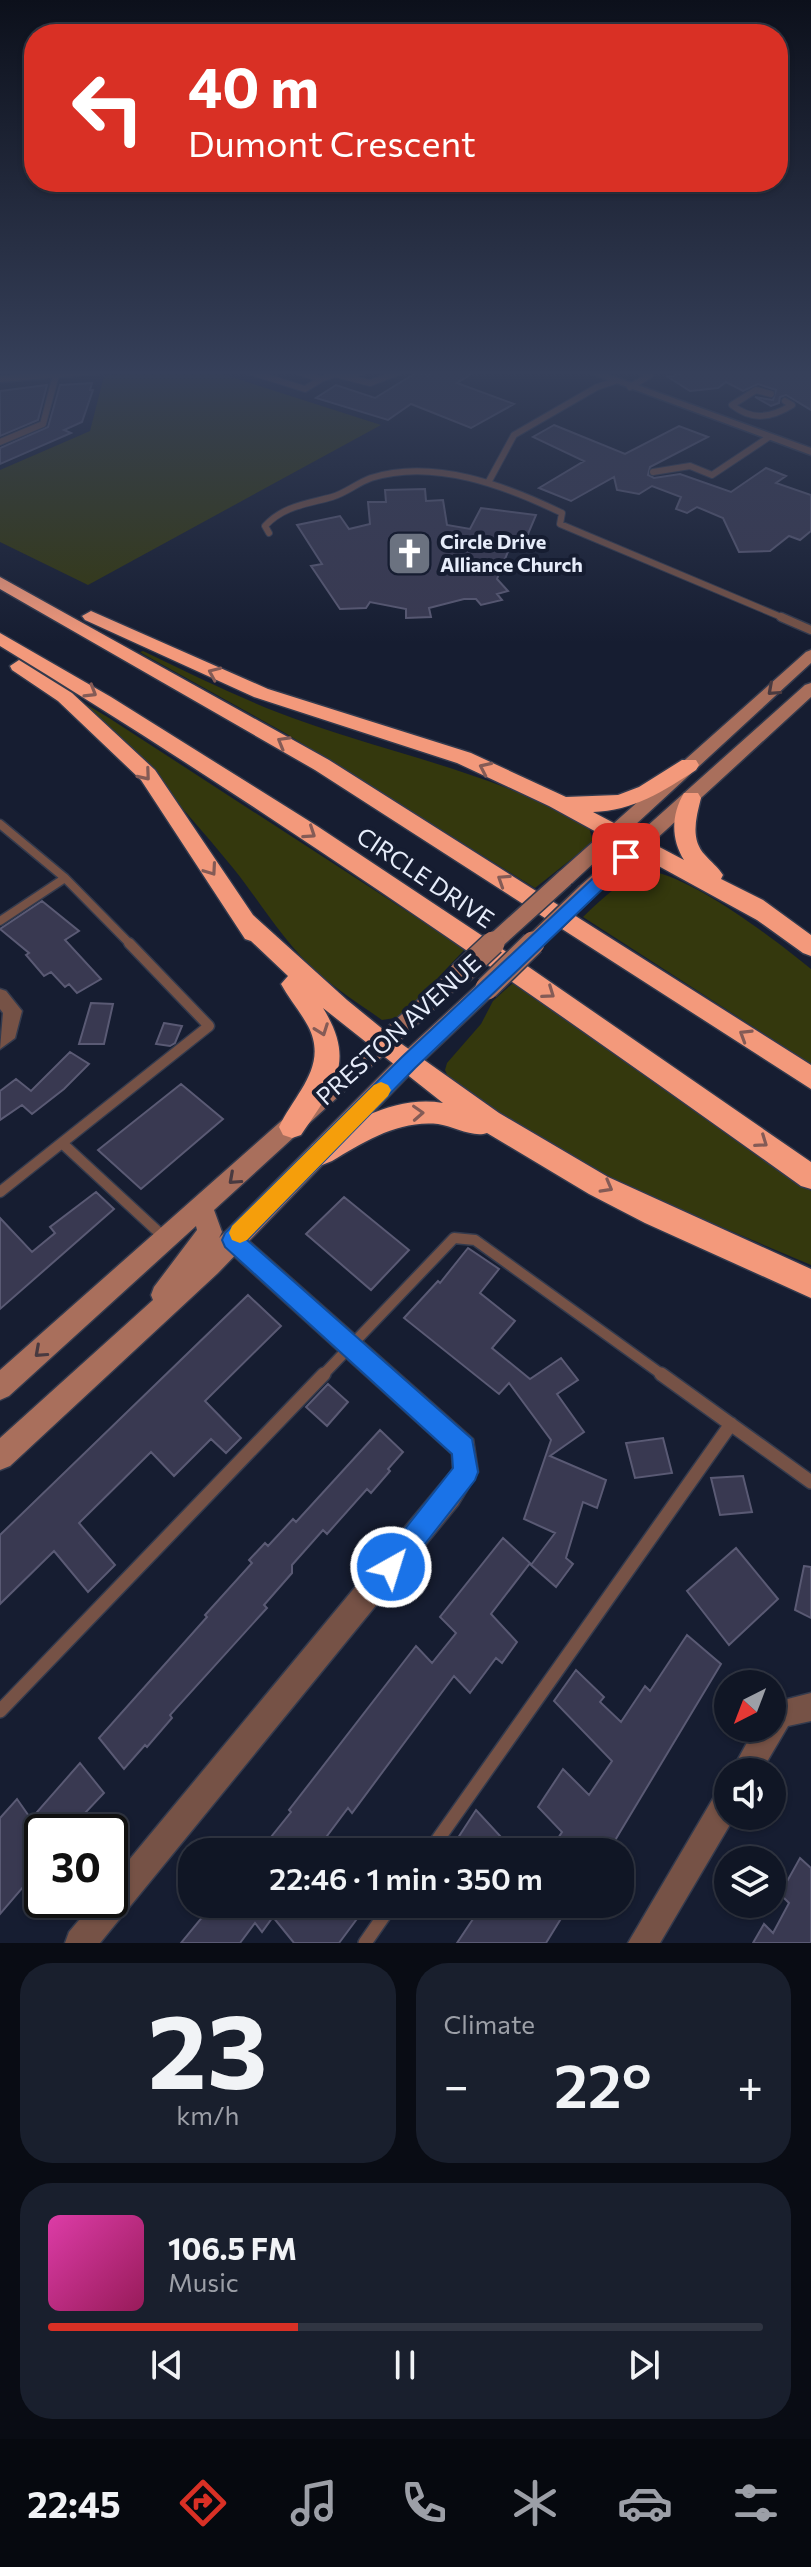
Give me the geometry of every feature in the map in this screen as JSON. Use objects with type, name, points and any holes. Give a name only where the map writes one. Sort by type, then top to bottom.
[{"type":"highway","points":[[0,571],[261,693],[464,758],[556,801],[768,915]]},
{"type":"highway","name":"CIRCLE DRIVE","points":[[0,582],[322,765],[811,1078]]},
{"type":"highway","name":"CIRCLE DRIVE","points":[[0,638],[267,804],[521,974],[811,1177]]},
{"type":"highway","points":[[0,654],[65,697],[148,775],[245,921],[321,1021],[329,1049],[326,1078],[292,1127]]},
{"type":"highway","points":[[556,801],[613,806],[652,788],[689,765]]},
{"type":"highway","points":[[691,798],[683,832],[686,848],[713,876],[811,947]]},
{"type":"highway","points":[[245,921],[304,981],[465,1104],[654,1214],[811,1284]]},
{"type":"highway","points":[[322,1153],[374,1122],[413,1112],[461,1116],[538,1149]]},
{"type":"main road","name":"PRESTON AVENUE","points":[[0,1387],[292,1127],[811,655]]},
{"type":"main road","name":"PRESTON AVENUE","points":[[0,1456],[232,1240],[322,1153],[408,1062],[586,892],[811,688]]},
{"type":"main road","name":"PRESTON AVENUE","points":[[145,1321],[210,1232],[206,1218],[199,1210]]},
{"type":"street","points":[[0,996],[13,1011],[8,1033],[0,1041]]},
{"type":"street","points":[[80,1943],[466,1472],[464,1448],[232,1240]]},
{"type":"street","points":[[786,1712],[811,1707]]},
{"type":"street","points":[[643,1943],[714,1824]]},
{"type":"lane","points":[[489,481],[500,462]]},
{"type":"lane","points":[[653,472],[690,466],[712,475],[732,462]]},
{"type":"lane","points":[[269,533],[265,526],[274,515],[343,494],[375,477],[420,474],[489,481],[562,513],[560,524],[811,630]]},
{"type":"lane","points":[[0,824],[65,878],[209,1026],[0,1192]]},
{"type":"lane","points":[[0,921],[65,878]]},
{"type":"lane","points":[[62,1143],[166,1239]]},
{"type":"lane","points":[[0,1711],[454,1238],[475,1240],[811,1482]]},
{"type":"lane","points":[[439,1838],[731,1424]]},
{"type":"lane","points":[[365,1943],[382,1918]]},
{"type":"green space","points":[[19,462],[314,462],[88,585],[0,542],[0,470]]},
{"type":"green space","points":[[140,652],[283,715],[520,793],[589,827],[593,842],[535,888],[285,733]]},
{"type":"green space","points":[[79,700],[465,949],[401,1017],[382,1020],[305,961],[196,824]]},
{"type":"green space","points":[[650,871],[669,876],[711,898],[756,927],[811,969],[811,1064],[583,917],[623,883]]},
{"type":"green space","points":[[514,982],[811,1191],[811,1265],[655,1199],[580,1163],[516,1127],[448,1077],[445,1070],[447,1063],[481,1024],[493,1001]]},
{"type":"building","points":[[583,462],[660,462],[650,467],[648,475],[654,478],[680,474],[731,492],[766,468],[786,476],[776,483],[811,495],[811,531],[800,540],[789,536],[770,551],[739,552],[723,518],[697,507],[687,513],[676,509],[681,497],[652,486],[639,494],[617,490],[614,477],[571,501],[539,488]]},
{"type":"building","name":"Circle Drive Alliance Church","points":[[425,489],[426,501],[443,500],[447,525],[470,529],[481,508],[536,515],[523,546],[511,544],[497,579],[508,591],[497,594],[502,600],[481,605],[476,599],[464,599],[429,608],[431,617],[406,618],[406,609],[370,602],[366,608],[340,609],[311,566],[322,564],[297,525],[340,516],[349,529],[370,524],[368,502],[386,502],[385,490]]},
{"type":"building","points":[[42,901],[79,931],[65,940],[101,979],[77,993],[69,984],[65,987],[51,972],[44,976],[26,955],[29,953],[0,929]]},
{"type":"building","points":[[91,1003],[113,1004],[104,1044],[79,1044]]},
{"type":"building","points":[[164,1023],[182,1026],[175,1043],[170,1046],[156,1044]]},
{"type":"building","points":[[70,1052],[89,1064],[32,1114],[22,1105],[0,1120],[0,1091],[16,1079],[31,1091]]},
{"type":"building","points":[[181,1084],[223,1119],[141,1189],[98,1150]]},
{"type":"building","points":[[96,1192],[114,1209],[0,1309],[0,1218],[32,1252],[55,1233],[50,1227]]},
{"type":"building","points":[[344,1197],[409,1250],[371,1290],[306,1234]]},
{"type":"building","points":[[468,1248],[499,1269],[480,1293],[515,1321],[492,1348],[530,1379],[561,1358],[578,1380],[557,1394],[584,1432],[550,1456],[606,1480],[597,1508],[583,1502],[566,1558],[573,1564],[556,1587],[531,1565],[555,1533],[524,1519],[551,1440],[509,1383],[499,1394],[404,1318],[438,1281],[440,1283]]},
{"type":"building","points":[[248,1295],[281,1326],[205,1401],[241,1438],[226,1453],[211,1439],[174,1476],[151,1452],[79,1523],[115,1565],[88,1592],[54,1551],[0,1604],[0,1535]]},
{"type":"building","points":[[328,1384],[348,1402],[327,1426],[306,1407]]},
{"type":"building","points":[[380,1430],[403,1452],[388,1469],[390,1471],[371,1493],[367,1489],[327,1534],[323,1530],[292,1565],[292,1573],[264,1605],[267,1608],[170,1715],[172,1718],[147,1747],[145,1745],[124,1769],[99,1738],[207,1617],[205,1615],[252,1563],[249,1560],[265,1543],[268,1546],[293,1519],[296,1522]]},
{"type":"building","points":[[663,1438],[672,1473],[635,1478],[626,1443]]},
{"type":"building","points":[[743,1476],[752,1512],[720,1515],[711,1478]]},
{"type":"building","points":[[503,1538],[530,1563],[491,1614],[517,1642],[502,1663],[496,1658],[470,1693],[454,1676],[352,1813],[348,1808],[326,1838],[270,1838],[416,1646],[432,1663],[456,1633],[440,1617]]},
{"type":"building","points":[[736,1548],[778,1599],[729,1645],[687,1591]]},
{"type":"building","points":[[804,1566],[811,1567],[811,1618],[795,1610]]},
{"type":"building","points":[[687,1635],[721,1664],[714,1670],[714,1676],[616,1838],[558,1838],[562,1832],[538,1807],[563,1769],[589,1795],[612,1761],[554,1701],[576,1670],[604,1697],[600,1702],[621,1722],[645,1686],[650,1691]]},
{"type":"building","points":[[80,1763],[104,1793],[84,1814],[35,1814]]},
{"type":"building","points":[[17,1799],[28,1814],[24,1814],[24,1886],[0,1914],[0,1818]]},
{"type":"building","points":[[476,1810],[502,1838],[458,1838]]},
{"type":"building","points":[[800,1858],[811,1868],[811,1943],[753,1943],[764,1924],[773,1933],[781,1918],[786,1918],[789,1903],[786,1900],[786,1883]]},
{"type":"building","points":[[202,1918],[272,1918],[262,1932],[255,1923],[240,1943],[181,1943]]},
{"type":"building","points":[[274,1918],[358,1918],[339,1943],[294,1943]]},
{"type":"building","points":[[474,1918],[561,1918],[546,1943],[457,1943]]},
{"type":"slow traffic","points":[[240,1233],[381,1090]]},
{"type":"place","name":"Circle Drive Alliance Church","points":[[409,554]]},
{"type":"route","points":[[391,1567],[466,1472],[464,1448],[232,1240],[322,1153],[408,1062],[626,857]]}]
